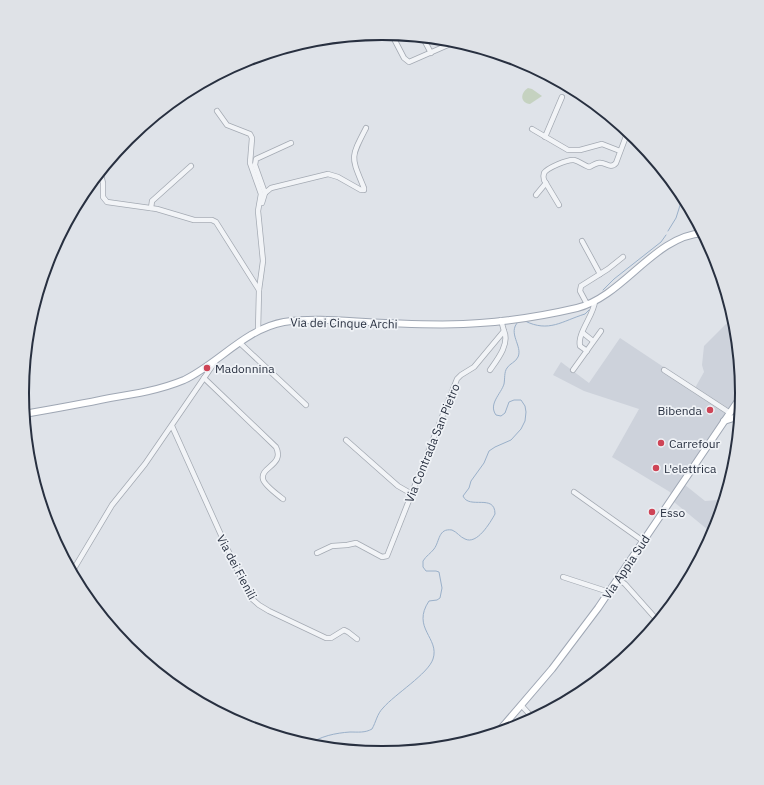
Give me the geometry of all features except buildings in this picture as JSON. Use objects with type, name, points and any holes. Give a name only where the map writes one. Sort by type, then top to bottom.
[{"type":"main road","name":"Via dei Cinque Archi","points":[[30,413],[163,388],[190,377],[258,331],[280,323],[303,320],[400,324],[477,324],[549,313],[587,304],[608,293],[667,246],[686,236],[698,234]]},
{"type":"main road","name":"Via Appia Sud","points":[[506,723],[553,667],[609,592],[734,405]]},
{"type":"main road","points":[[724,421],[734,418]]},
{"type":"street","points":[[394,40],[407,62],[447,46]]},
{"type":"street","points":[[426,43],[431,53]]},
{"type":"street","points":[[544,137],[562,96]]},
{"type":"street","points":[[217,111],[227,125],[250,134],[252,137],[250,164],[260,193],[258,216],[263,258],[259,290],[258,331]]},
{"type":"street","points":[[258,216],[265,193],[270,188],[328,174],[336,176],[361,190],[364,190],[354,164],[353,157],[366,128]]},
{"type":"street","points":[[532,129],[562,147],[570,150],[580,150],[602,144],[620,151]]},
{"type":"street","points":[[559,205],[543,177],[545,172],[566,160],[575,160],[588,167],[599,162],[612,166],[616,163],[626,137]]},
{"type":"street","points":[[265,193],[255,167],[256,159],[259,156],[291,143]]},
{"type":"street","points":[[151,208],[151,203],[155,198],[191,166]]},
{"type":"street","points":[[102,178],[103,197],[106,201],[161,210],[196,221],[215,221],[259,290]]},
{"type":"street","points":[[536,196],[546,182]]},
{"type":"street","points":[[582,241],[600,274]]},
{"type":"street","points":[[587,304],[580,291],[584,284],[623,257]]},
{"type":"street","points":[[587,351],[579,344],[594,310],[595,301]]},
{"type":"street","points":[[490,370],[500,355],[506,340],[501,320]]},
{"type":"street","name":"Via Contrada San Pietro","points":[[317,552],[333,545],[347,546],[356,543],[382,557],[385,557],[388,554],[457,379],[474,367],[504,331]]},
{"type":"street","points":[[574,370],[601,331]]},
{"type":"street","points":[[583,333],[593,342]]},
{"type":"street","points":[[240,343],[306,405]]},
{"type":"street","points":[[75,567],[112,505],[143,467],[218,358]]},
{"type":"street","points":[[664,370],[731,410]]},
{"type":"street","points":[[204,378],[276,447],[278,459],[263,474],[263,478],[265,483],[283,499]]},
{"type":"street","name":"Via dei Fienili","points":[[172,426],[226,546],[253,600],[269,611],[326,638],[331,638],[344,630],[349,632],[357,639]]},
{"type":"street","points":[[346,440],[398,486],[412,494]]},
{"type":"street","points":[[574,492],[643,541]]},
{"type":"street","points":[[563,577],[609,592]]},
{"type":"street","points":[[618,579],[654,617]]},
{"type":"street","points":[[521,705],[529,713]]},
{"type":"shaded area","points":[[728,322],[734,369],[734,419],[727,423],[685,485],[705,501],[718,500],[707,529],[674,502],[670,492],[612,457],[639,409],[584,391],[553,375],[561,362],[589,383],[620,338],[695,388],[704,372],[702,365],[704,346]]},
{"type":"green space","points":[[528,88],[542,96],[530,104],[524,102],[522,98],[525,90]]},
{"type":"waterway","points":[[668,231],[676,218],[681,204]]},
{"type":"waterway","points":[[603,290],[614,279],[661,242],[666,235]]},
{"type":"waterway","points":[[525,321],[541,326],[555,325],[585,314],[589,310]]},
{"type":"waterway","points":[[317,740],[334,734],[345,732],[364,732],[372,729],[381,710],[388,702],[425,671],[433,659],[433,645],[424,626],[424,610],[429,601],[440,598],[442,588],[439,572],[426,571],[423,567],[423,561],[434,549],[444,531],[452,530],[465,539],[474,539],[483,532],[495,514],[494,508],[491,504],[471,502],[466,500],[463,496],[469,488],[471,481],[484,463],[489,451],[511,440],[521,429],[525,421],[525,406],[521,400],[509,402],[505,413],[501,416],[496,415],[493,407],[504,384],[506,370],[518,357],[519,348],[514,335],[515,326],[518,322]]},
{"type":"place","name":"Madonnina","points":[[207,368]]},
{"type":"place","name":"Bibenda","points":[[710,410]]},
{"type":"place","name":"Carrefour","points":[[661,443]]},
{"type":"place","name":"L'elettrica","points":[[656,468]]},
{"type":"place","name":"Esso","points":[[652,512]]}]
